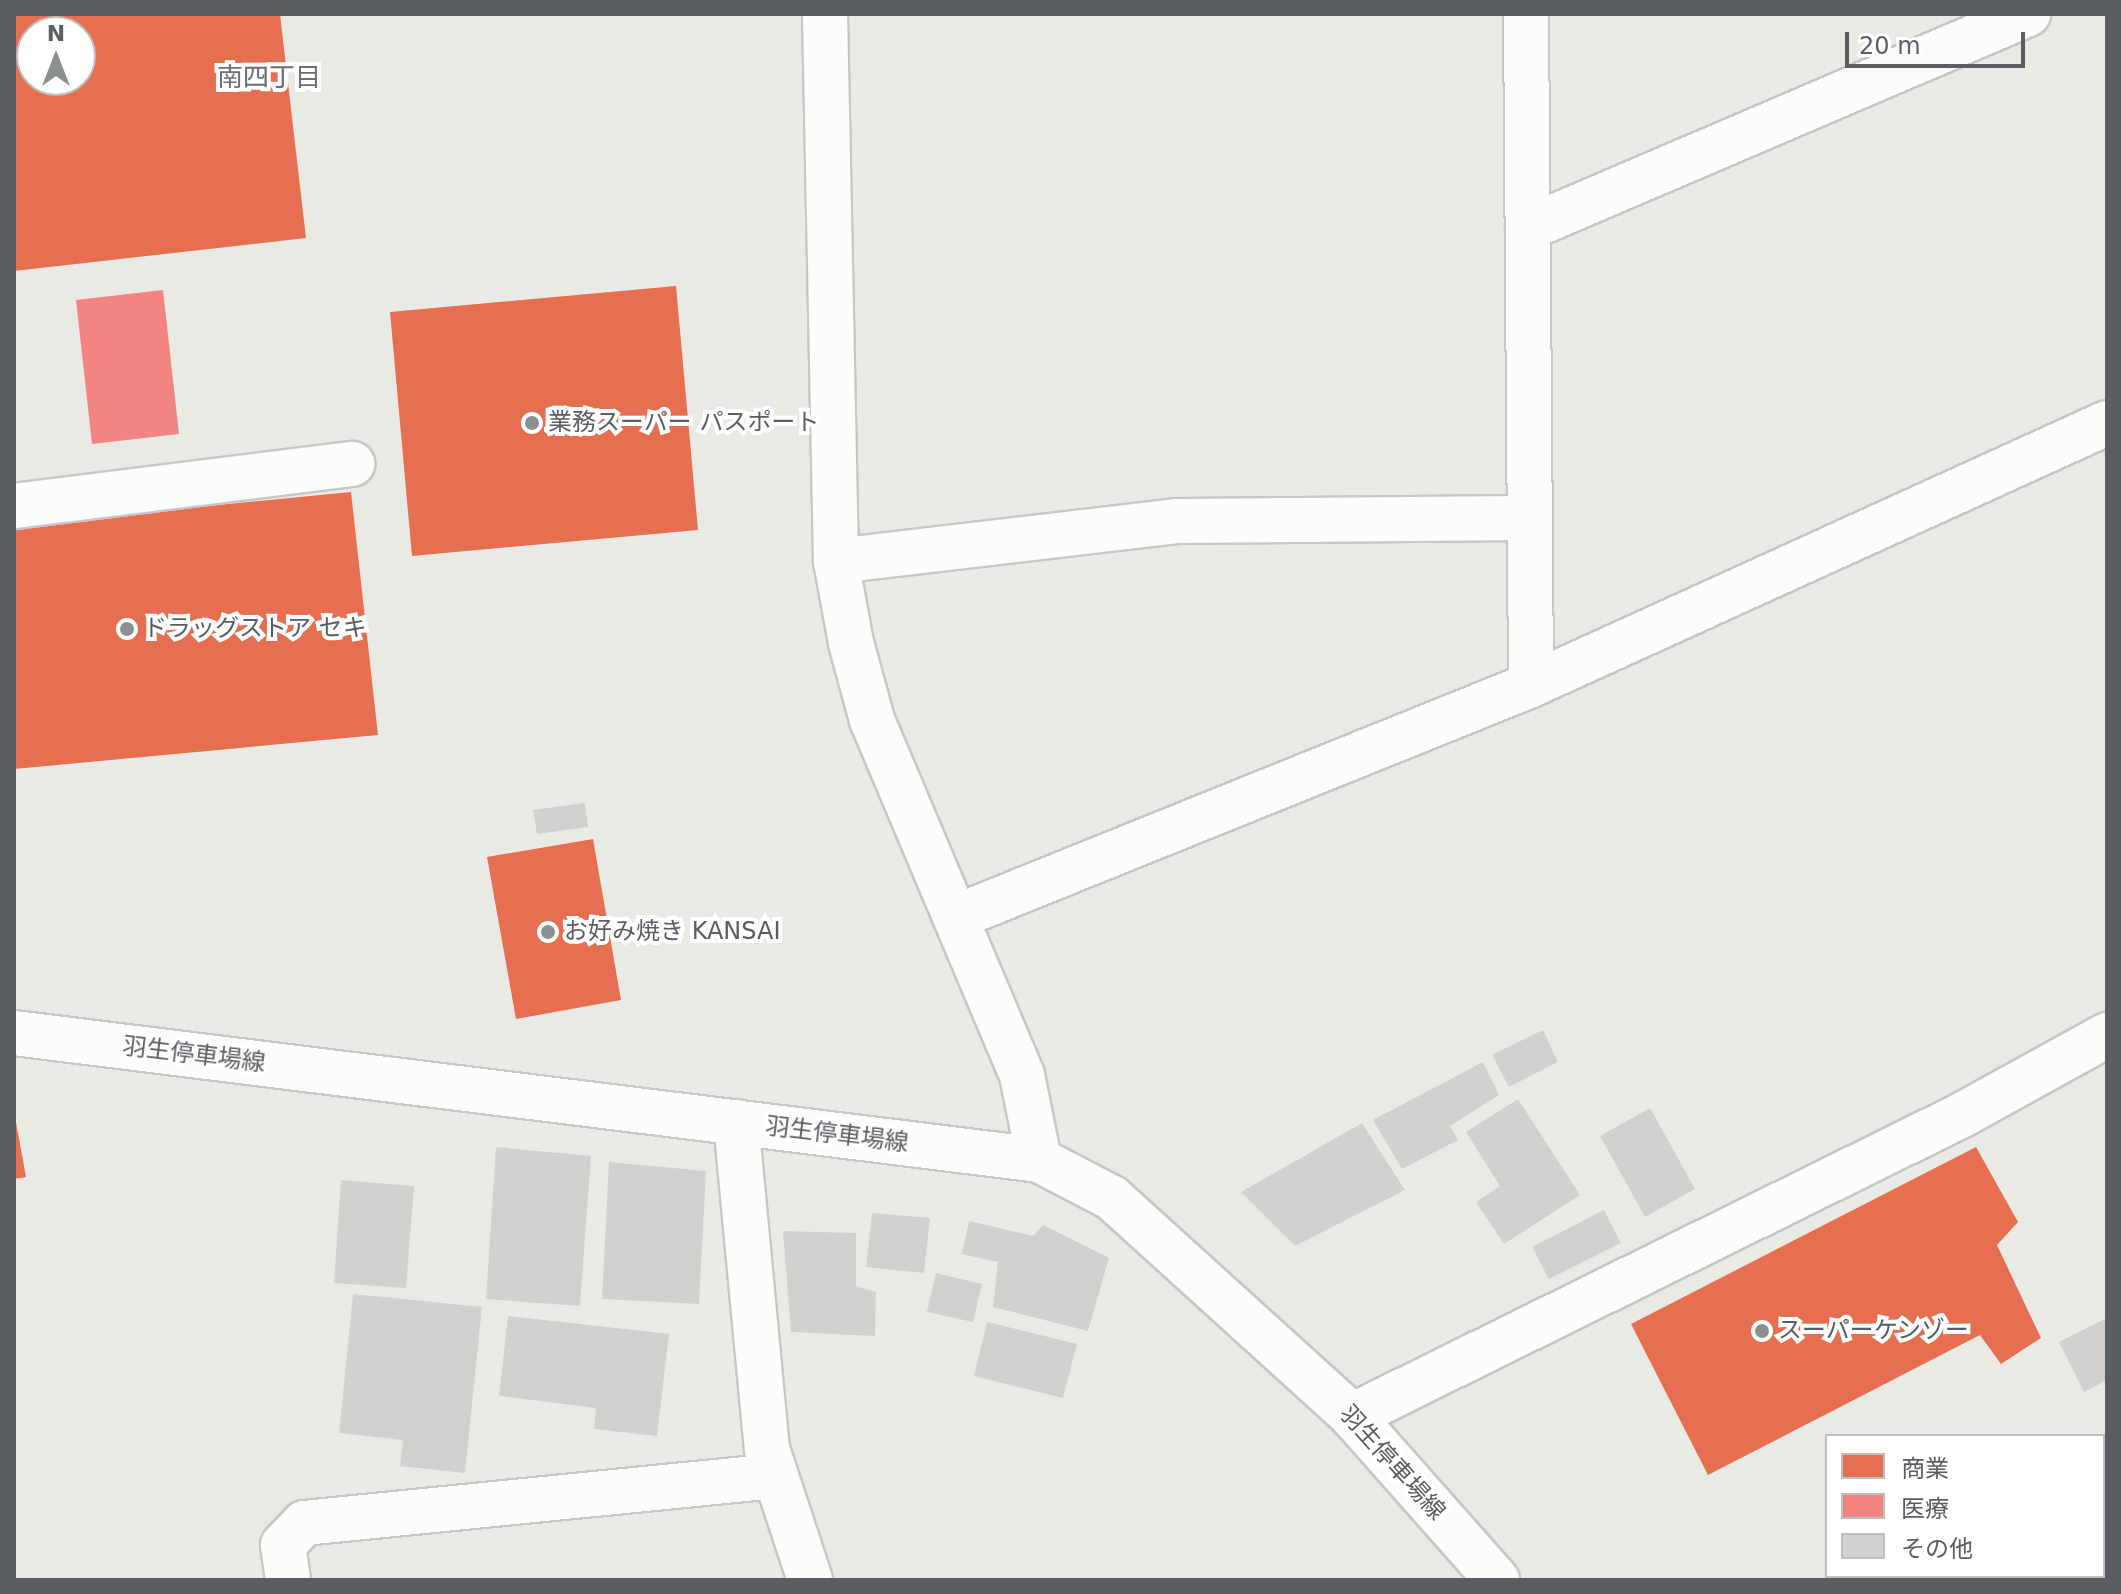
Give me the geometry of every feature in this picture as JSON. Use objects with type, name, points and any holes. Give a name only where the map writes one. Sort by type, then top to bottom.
[{"type":"street","points":[[825,14],[836,561],[872,720],[1022,1075],[1039,1160]]},
{"type":"street","points":[[1526,14],[1531,685]]},
{"type":"street","points":[[1528,228],[2028,14]]},
{"type":"street","points":[[956,917],[1531,685],[2107,423]]},
{"type":"street","points":[[14,506],[352,464]]},
{"type":"street","points":[[836,561],[1176,521],[1530,518]]},
{"type":"street","name":"羽生停車場線","points":[[14,1033],[1039,1160],[1112,1198],[1352,1416],[1497,1580]]},
{"type":"street","points":[[1352,1416],[1962,1115],[2107,1035]]},
{"type":"street","points":[[736,1122],[767,1449],[810,1580]]},
{"type":"street","points":[[288,1580],[283,1545],[304,1523],[776,1476]]},
{"type":"building: 商業","points":[[14,14],[280,14],[306,238],[14,271]]},
{"type":"building: 商業","points":[[676,286],[698,530],[412,556],[390,312]]},
{"type":"building: 商業","points":[[351,492],[378,735],[14,769],[14,525]]},
{"type":"building: 商業","points":[[593,839],[621,1000],[516,1019],[487,857]]},
{"type":"building: 商業","points":[[14,1111],[26,1177],[14,1179]]},
{"type":"building: 商業","points":[[1976,1147],[2018,1222],[1997,1245],[2041,1338],[2001,1364],[1980,1335],[1708,1475],[1631,1324]]},
{"type":"building: 医療","points":[[163,290],[179,434],[92,444],[76,300]]},
{"type":"building: その他","points":[[585,803],[588,827],[537,834],[533,810]]},
{"type":"building: その他","points":[[1543,1030],[1558,1062],[1509,1087],[1492,1055]]},
{"type":"building: その他","points":[[1483,1062],[1499,1095],[1450,1126],[1458,1140],[1402,1169],[1373,1120]]},
{"type":"building: その他","points":[[1518,1099],[1580,1195],[1504,1244],[1476,1202],[1500,1186],[1466,1132]]},
{"type":"building: その他","points":[[1650,1108],[1695,1189],[1645,1217],[1600,1136]]},
{"type":"building: その他","points":[[1362,1123],[1405,1190],[1295,1246],[1241,1192]]},
{"type":"building: その他","points":[[496,1147],[591,1156],[580,1306],[486,1299]]},
{"type":"building: その他","points":[[609,1162],[706,1171],[699,1304],[602,1299]]},
{"type":"building: その他","points":[[341,1180],[414,1186],[406,1288],[334,1283]]},
{"type":"building: その他","points":[[1604,1210],[1621,1243],[1549,1279],[1532,1247]]},
{"type":"building: その他","points":[[872,1213],[930,1218],[924,1273],[866,1267]]},
{"type":"building: その他","points":[[969,1221],[1033,1236],[1043,1225],[1109,1258],[1088,1331],[993,1307],[998,1262],[962,1254]]},
{"type":"building: その他","points":[[783,1231],[856,1233],[856,1286],[876,1292],[875,1336],[791,1332]]},
{"type":"building: その他","points":[[936,1273],[982,1284],[973,1322],[927,1312]]},
{"type":"building: その他","points":[[353,1294],[482,1307],[465,1473],[400,1466],[403,1440],[339,1433]]},
{"type":"building: その他","points":[[508,1316],[669,1334],[657,1436],[594,1429],[596,1408],[499,1396]]},
{"type":"building: その他","points":[[2107,1318],[2107,1380],[2084,1392],[2059,1342]]},
{"type":"building: その他","points":[[987,1322],[1077,1344],[1063,1398],[974,1376]]},
{"type":"place","name":"業務スーパー パスポート","points":[[532,423]]},
{"type":"place","name":"ドラッグストア セキ","points":[[127,629]]},
{"type":"place","name":"お好み焼き KANSAI","points":[[548,932]]},
{"type":"place","name":"スーパーケンゾー","points":[[1762,1331]]},
{"type":"district","name":"南四丁目","points":[[269,78]]}]
